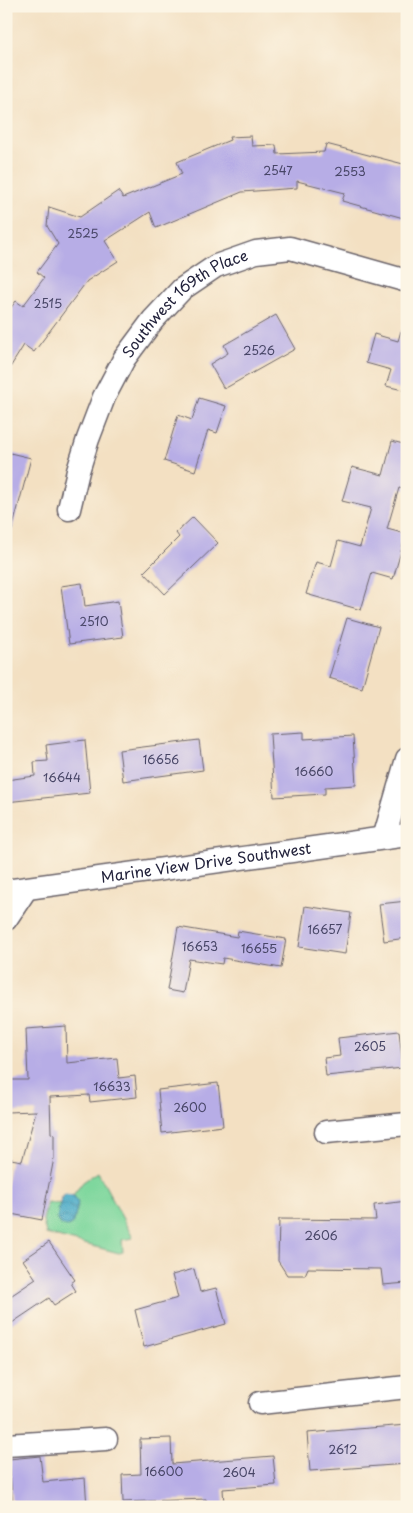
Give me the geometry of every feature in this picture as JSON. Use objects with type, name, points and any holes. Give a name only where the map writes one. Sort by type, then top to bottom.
[{"type":"street","name":"Southwest 169th Place","points":[[69,509],[88,439],[104,397],[124,359],[153,320],[182,289],[216,266],[256,252],[290,248],[407,282]]},
{"type":"street","points":[[384,838],[407,759]]},
{"type":"street","name":"Marine View Drive Southwest","points":[[16,890],[407,835]]},
{"type":"street","points":[[6,919],[16,890]]},
{"type":"street","points":[[326,1132],[407,1124]]},
{"type":"street","points":[[260,1403],[407,1387]]},
{"type":"street","points":[[6,1445],[106,1439]]},
{"type":"green space","points":[[98,1172],[133,1238],[122,1240],[123,1252],[119,1253],[46,1234],[43,1221],[47,1202],[60,1204],[57,1219],[76,1198],[73,1195],[83,1182]]},
{"type":"water","points":[[65,1194],[73,1195],[78,1202],[74,1222],[67,1227],[61,1225],[57,1219],[61,1198]]},
{"type":"building","points":[[251,136],[252,146],[276,145],[277,154],[324,152],[326,144],[407,165],[407,219],[342,201],[345,193],[297,181],[297,188],[242,192],[156,228],[150,212],[105,241],[118,261],[87,281],[34,352],[24,345],[6,374],[6,314],[16,301],[23,306],[44,278],[37,272],[58,244],[47,226],[49,207],[80,217],[118,191],[123,198],[182,174],[177,162],[230,140],[229,137]]},
{"type":"building","points":[[276,315],[295,349],[224,389],[210,364],[228,353],[224,345]]},
{"type":"building","points":[[401,331],[407,332],[407,391],[386,386],[391,370],[366,363],[374,334],[398,341]]},
{"type":"building","points":[[199,398],[226,406],[217,433],[208,430],[195,471],[164,461],[178,415],[192,420]]},
{"type":"building","points":[[392,441],[407,445],[407,490],[399,488],[387,529],[406,534],[393,579],[372,573],[361,610],[306,594],[316,562],[331,566],[338,541],[360,547],[371,508],[342,501],[352,467],[383,475]]},
{"type":"building","points":[[6,452],[31,458],[12,530],[6,529]]},
{"type":"building","points":[[193,517],[218,543],[165,594],[144,572],[179,537],[176,533]]},
{"type":"building","points":[[82,583],[85,606],[118,601],[123,637],[69,644],[61,586]]},
{"type":"building","points":[[347,618],[379,627],[362,688],[329,678]]},
{"type":"building","points":[[304,732],[304,739],[353,736],[356,785],[325,787],[325,794],[274,797],[270,734]]},
{"type":"building","points":[[85,740],[90,793],[6,802],[6,780],[35,776],[34,762],[48,761],[46,745]]},
{"type":"building","points":[[199,740],[203,770],[123,781],[119,750]]},
{"type":"building","points":[[407,901],[407,938],[384,941],[379,904]]},
{"type":"building","points":[[305,906],[351,913],[345,954],[299,947]]},
{"type":"building","points":[[178,927],[237,937],[238,931],[286,939],[281,968],[223,958],[222,964],[189,959],[183,993],[167,990]]},
{"type":"building","points":[[66,1026],[67,1063],[117,1058],[119,1078],[135,1076],[137,1097],[90,1102],[89,1095],[50,1097],[51,1133],[54,1134],[54,1158],[42,1220],[6,1213],[6,1187],[11,1159],[22,1161],[36,1111],[7,1112],[6,1080],[28,1080],[26,1029]]},
{"type":"building","points":[[399,1031],[403,1068],[326,1076],[324,1058],[340,1056],[338,1038]]},
{"type":"building","points":[[218,1083],[223,1126],[162,1133],[158,1090]]},
{"type":"building","points":[[407,1201],[407,1283],[383,1285],[381,1269],[308,1268],[305,1275],[287,1275],[278,1261],[279,1219],[376,1220],[374,1205]]},
{"type":"building","points":[[49,1242],[75,1280],[71,1283],[76,1291],[54,1305],[49,1298],[6,1327],[6,1299],[36,1279],[23,1260]]},
{"type":"building","points":[[194,1269],[200,1292],[216,1288],[226,1324],[144,1347],[135,1310],[178,1298],[172,1275]]},
{"type":"building","points":[[407,1425],[407,1464],[310,1471],[307,1433]]},
{"type":"building","points":[[171,1438],[172,1464],[273,1456],[276,1485],[223,1489],[224,1504],[207,1505],[206,1499],[123,1502],[122,1475],[141,1474],[140,1439]]},
{"type":"building","points":[[40,1456],[43,1482],[85,1478],[87,1507],[13,1507],[9,1459]]}]
